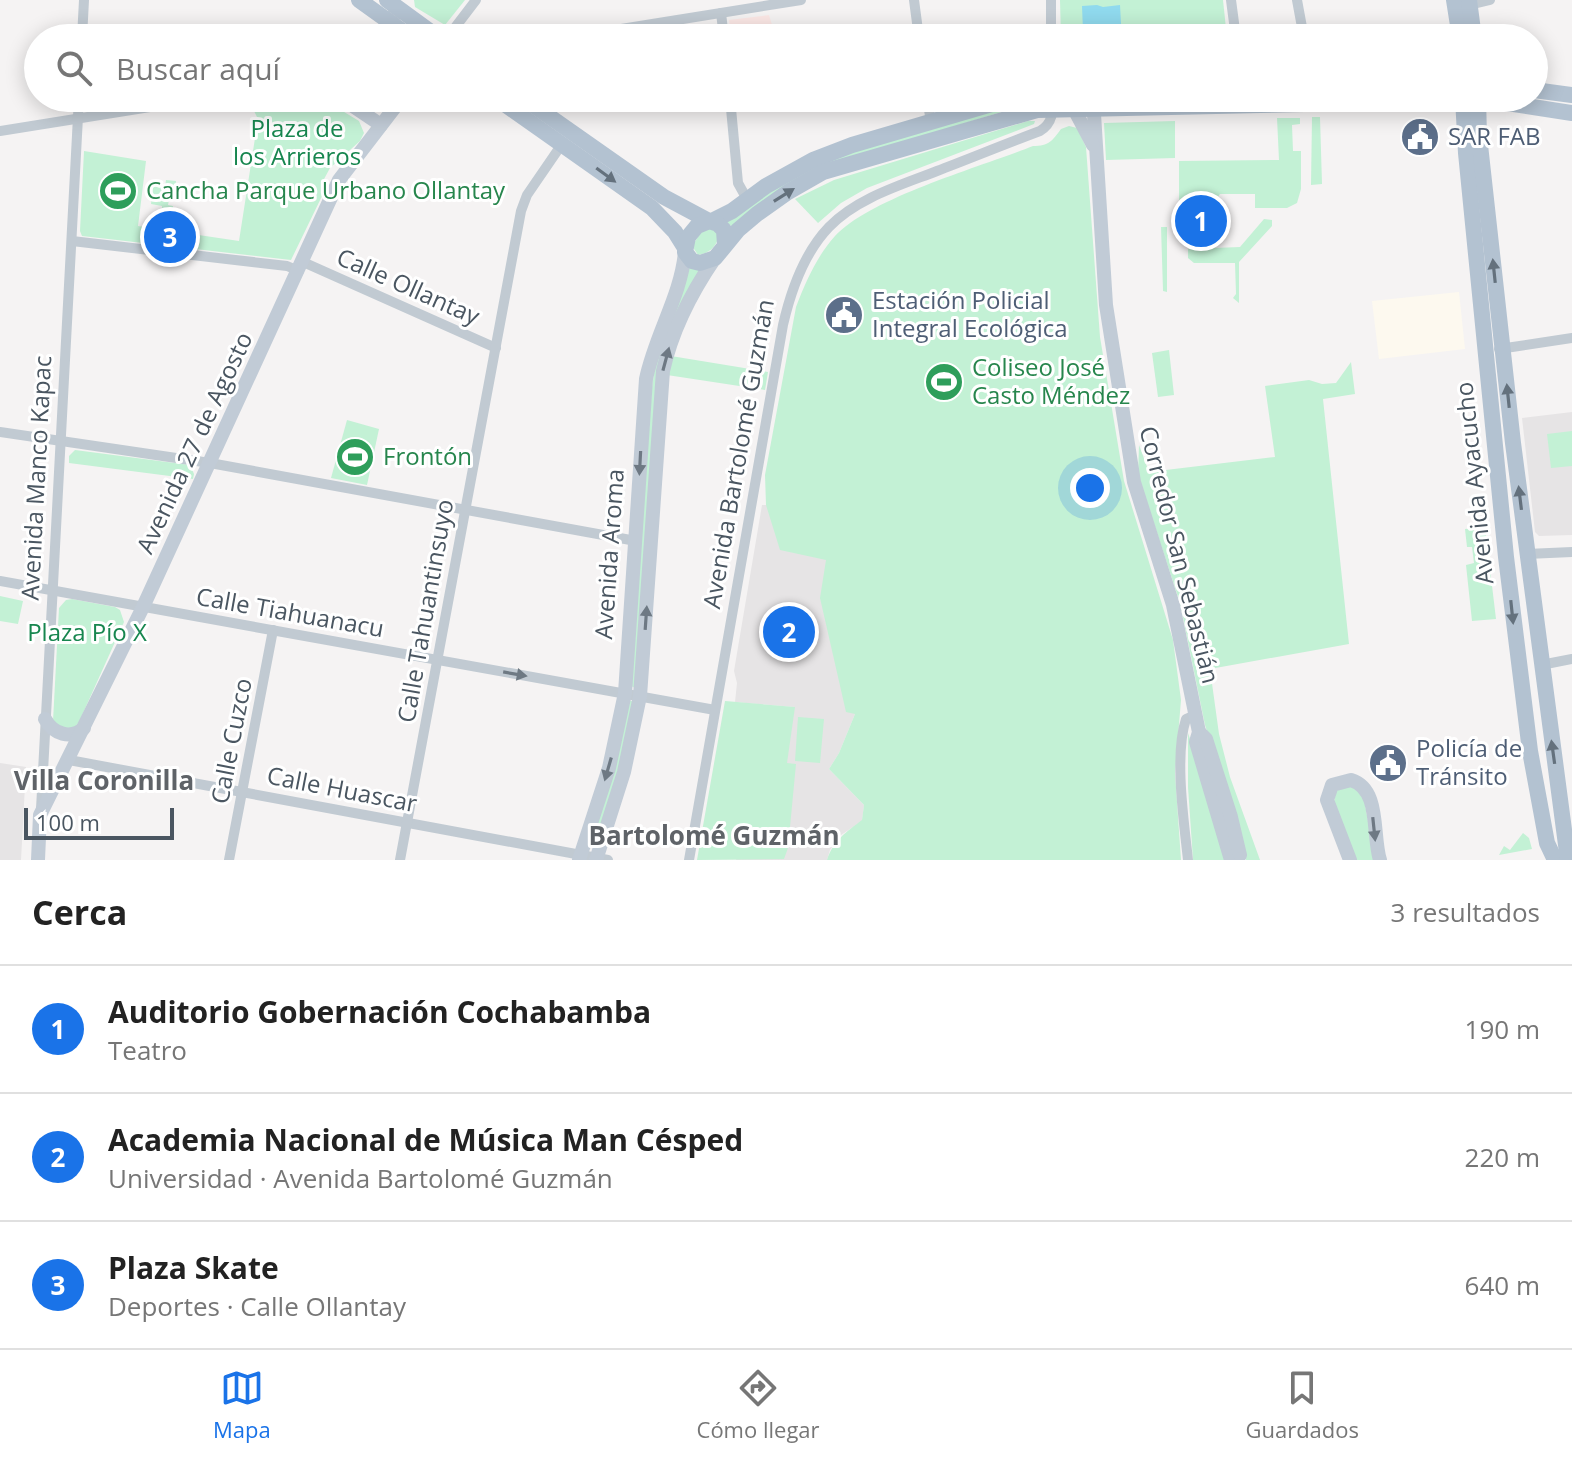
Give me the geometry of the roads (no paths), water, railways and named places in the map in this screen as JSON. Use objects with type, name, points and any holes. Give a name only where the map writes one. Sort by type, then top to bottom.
[{"type":"main road","points":[[359,0],[395,8],[418,24]]},
{"type":"main road","points":[[1461,24],[1462,3]]},
{"type":"main road","points":[[1462,3],[1469,24]]},
{"type":"main road","points":[[1548,92],[1572,95]]},
{"type":"main road","name":"Avenida Aroma","points":[[1548,110],[1572,113]]},
{"type":"main road","points":[[516,112],[663,217],[689,259],[696,262],[720,252],[724,230],[664,197],[543,112]]},
{"type":"main road","points":[[685,250],[693,229],[748,201],[790,171],[813,160],[965,112]]},
{"type":"main road","name":"Avenida Aroma","points":[[720,252],[738,230],[770,204],[823,172],[1025,112]]},
{"type":"main road","name":"Avenida Ayacucho","points":[[1472,112],[1486,351],[1518,668],[1547,843],[1558,859]]},
{"type":"main road","name":"Avenida Ayacucho","points":[[1474,112],[1541,665],[1558,859]]},
{"type":"street","points":[[83,24],[84,0]]},
{"type":"street","points":[[458,24],[476,0]]},
{"type":"street","points":[[652,24],[801,0]]},
{"type":"street","points":[[914,0],[917,24]]},
{"type":"street","points":[[1051,0],[1051,24]]},
{"type":"street","points":[[1231,0],[1234,24]]},
{"type":"street","points":[[1297,0],[1301,24]]},
{"type":"street","points":[[1462,3],[1490,0]]},
{"type":"street","points":[[721,13],[722,24]]},
{"type":"street","name":"Avenida Manco Kapac","points":[[38,860],[78,112]]},
{"type":"street","points":[[0,131],[120,112]]},
{"type":"street","points":[[362,112],[381,125]]},
{"type":"street","name":"Avenida 27 de Agosto","points":[[40,815],[143,607],[339,180],[391,112]]},
{"type":"street","points":[[731,112],[738,183],[748,201]]},
{"type":"street","points":[[929,112],[931,122]]},
{"type":"street","name":"Avenida Bartolomé Guzmán","points":[[689,860],[789,296],[814,247],[830,227],[866,201],[1040,131],[1047,127],[1052,112]]},
{"type":"street","name":"Corredor San Sebastián","points":[[1076,112],[1095,149]]},
{"type":"street","name":"Corredor San Sebastián","points":[[1095,112],[1106,305],[1134,482],[1173,605],[1199,732],[1196,742],[1231,860]]},
{"type":"street","name":"Calle Tahuantinsuyo","points":[[400,860],[527,195],[562,144]]},
{"type":"street","name":"Calle Ollantay","points":[[72,241],[301,267],[496,348]]},
{"type":"street","name":"Avenida Aroma","points":[[579,857],[632,694],[636,541],[646,379],[652,351],[680,281],[685,250]]},
{"type":"street","name":"Avenida Aroma","points":[[600,859],[624,772],[663,371],[673,336],[688,303],[720,252]]},
{"type":"street","points":[[1486,351],[1572,338]]},
{"type":"street","points":[[0,432],[210,463],[636,541]]},
{"type":"street","points":[[1527,554],[1572,552]]},
{"type":"street","name":"Calle Tiahuanacu","points":[[0,581],[715,710]]},
{"type":"street","name":"Calle Cuzco","points":[[229,860],[273,630]]},
{"type":"street","points":[[1541,665],[1572,659]]},
{"type":"street","points":[[1188,860],[1182,780],[1183,728],[1186,719],[1195,715]]},
{"type":"street","points":[[45,719],[56,732],[63,734],[79,733],[85,727]]},
{"type":"street","name":"Corredor San Sebastián","points":[[1199,732],[1206,739],[1241,860]]},
{"type":"street","name":"Calle Huascar","points":[[69,760],[600,859]]},
{"type":"street","points":[[1350,860],[1327,800],[1332,785],[1345,780],[1359,782],[1371,799],[1380,860]]},
{"type":"water","points":[[1120,5],[1121,24],[1083,24],[1082,6]]},
{"type":"place","name":"SAR FAB","points":[[1420,137]]},
{"type":"place","name":"Cancha Parque Urbano Ollantay","points":[[118,191]]},
{"type":"place","name":"Auditorio Gobernación Cochabamba","points":[[1201,221]]},
{"type":"place","name":"Plaza Skate","points":[[170,237]]},
{"type":"place","name":"Estación Policial Integral Ecológica","points":[[844,315]]},
{"type":"place","name":"Coliseo José Casto Méndez","points":[[944,382]]},
{"type":"place","name":"Frontón","points":[[355,457]]},
{"type":"place","name":"Academia Nacional de Música Man Césped","points":[[789,632]]},
{"type":"place","name":"Policía de Tránsito","points":[[1388,763]]},
{"type":"district","name":"Villa Coronilla","points":[[104,781]]},
{"type":"district","name":"Bartolomé Guzmán","points":[[714,836]]},
{"type":"park label","name":"Plaza de los Arrieros","points":[[297,143]]},
{"type":"park label","name":"Plaza Pío X","points":[[87,633]]}]
